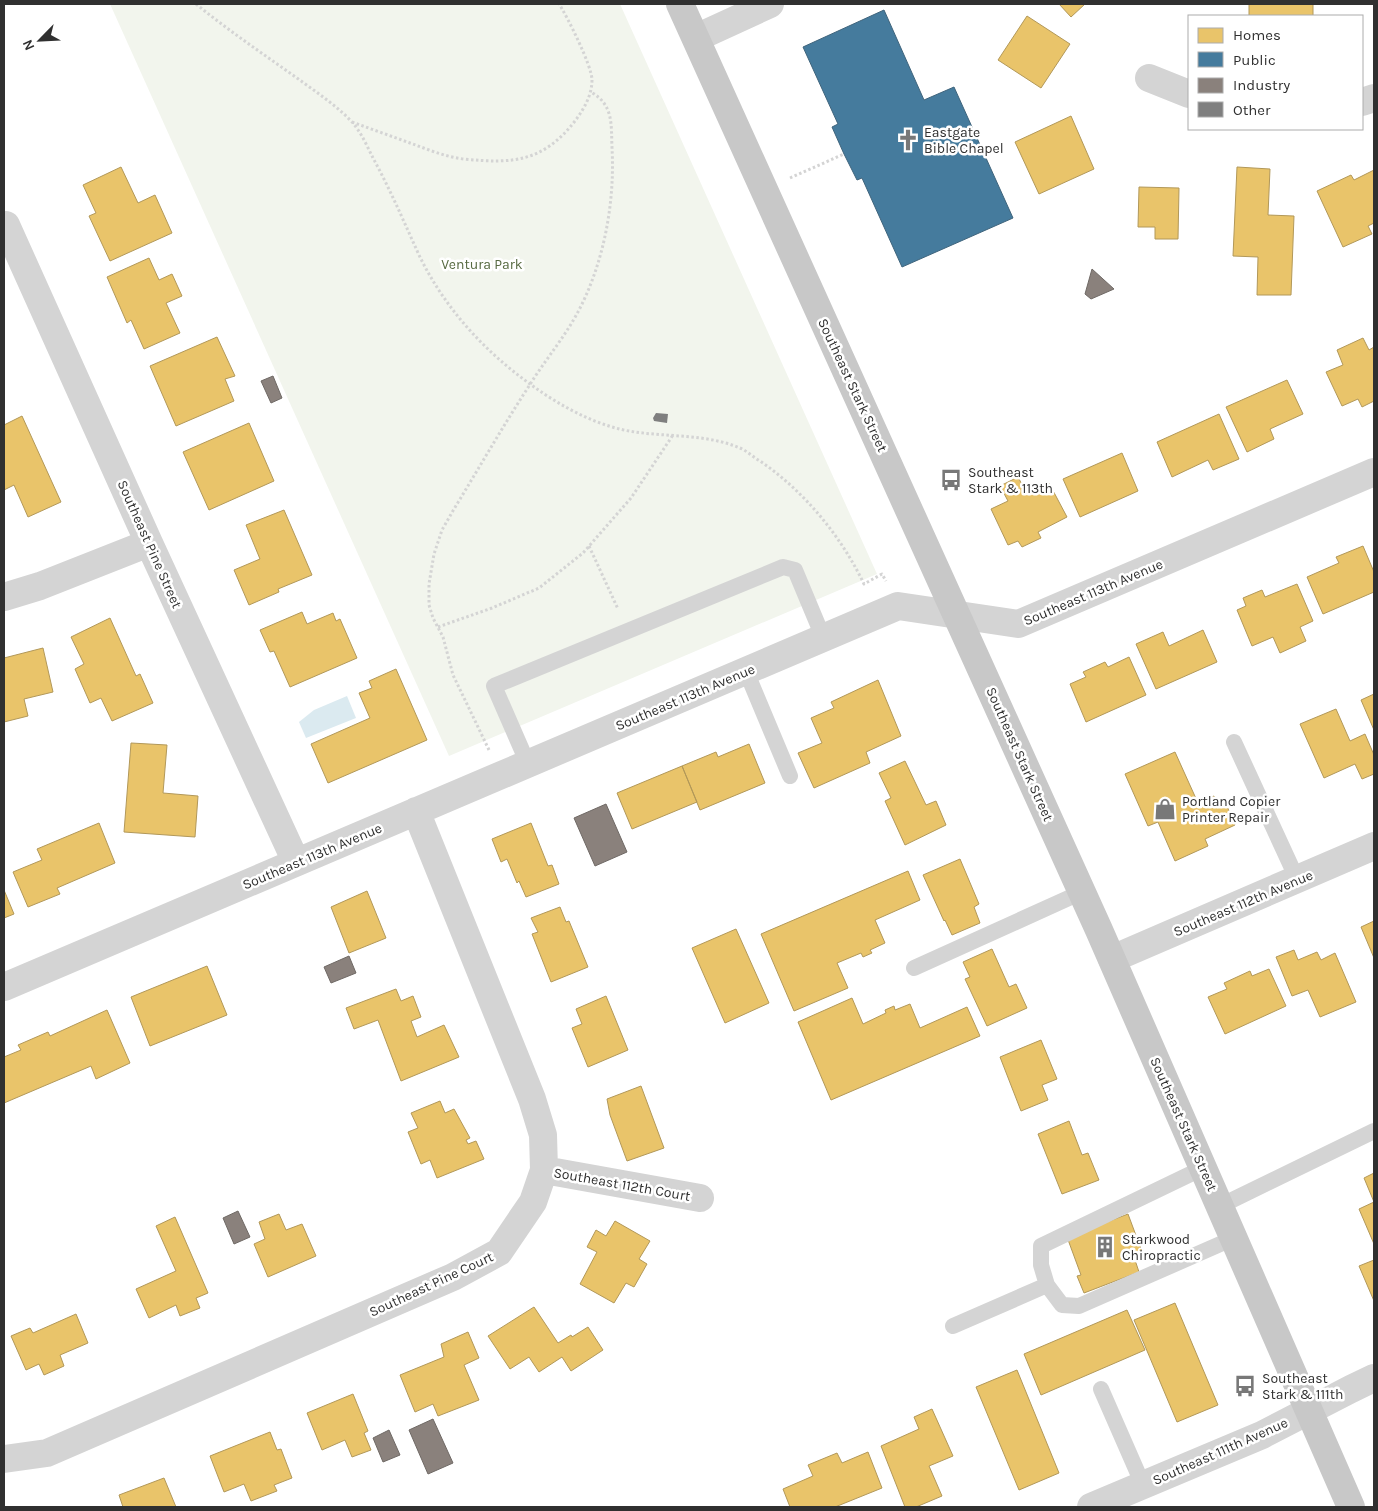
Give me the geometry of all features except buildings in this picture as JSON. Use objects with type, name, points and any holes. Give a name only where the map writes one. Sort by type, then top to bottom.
[{"type":"main road","name":"Southeast Stark Street","points":[[680,4],[1112,959],[1351,1507]]},
{"type":"street","points":[[696,38],[770,4]]},
{"type":"street","points":[[1149,78],[1188,94]]},
{"type":"street","name":"Southeast Pine Street","points":[[6,225],[149,543],[296,862]]},
{"type":"street","name":"Southeast 113th Avenue","points":[[4,987],[898,606],[1018,624],[1374,472]]},
{"type":"street","points":[[4,597],[40,586],[149,543]]},
{"type":"street","name":"Southeast Pine Court","points":[[4,1459],[47,1453],[453,1277],[499,1252],[534,1202],[544,1170],[543,1135],[532,1099],[416,811]]},
{"type":"street","name":"Southeast 112th Avenue","points":[[1112,959],[1374,846]]},
{"type":"street","name":"Southeast 112th Court","points":[[544,1170],[700,1198]]},
{"type":"street","name":"Southeast 111th Avenue","points":[[1090,1507],[1262,1435],[1374,1378]]},
{"type":"lane","points":[[528,764],[494,686],[783,567],[795,570],[823,637]]},
{"type":"lane","points":[[746,671],[790,776]]},
{"type":"lane","points":[[1234,742],[1297,880]]},
{"type":"lane","points":[[914,968],[1082,892]]},
{"type":"lane","points":[[1220,1206],[1374,1131]]},
{"type":"lane","points":[[1204,1168],[1041,1246],[1042,1265],[1047,1285],[1062,1305],[1079,1306],[1234,1238]]},
{"type":"lane","points":[[953,1326],[1047,1285]]},
{"type":"lane","points":[[1101,1389],[1142,1485]]},
{"type":"path","points":[[196,4],[327,100],[352,122],[363,138],[385,179],[420,255],[444,298],[482,345],[530,384],[554,400],[591,420],[613,428],[633,432],[710,440],[741,448],[777,473],[823,519],[855,565],[864,584],[882,574],[898,606]]},
{"type":"path","points":[[352,122],[462,159],[522,159],[546,150],[567,131],[582,111],[591,92],[592,77],[568,18],[559,4]]},
{"type":"path","points":[[501,775],[453,674],[443,637],[429,605],[429,584],[434,554],[442,530],[530,384],[554,351],[578,312],[588,292],[604,240],[610,208],[613,158],[611,121],[607,105],[599,96],[591,92]]},
{"type":"path","points":[[765,190],[844,154]]},
{"type":"path","points":[[438,627],[492,608],[539,588],[583,553],[631,498],[673,435]]},
{"type":"path","points":[[589,546],[628,631]]},
{"type":"green space","name":"Ventura Park","points":[[110,4],[620,4],[877,574],[449,756]]},
{"type":"shaded area","points":[[347,696],[356,718],[306,738],[299,722],[314,710]]},
{"type":"place","name":"Eastgate Bible Chapel","points":[[908,140]]},
{"type":"place","name":"Southeast Stark & 113th","points":[[951,480]]},
{"type":"place","name":"Portland Copier Printer Repair","points":[[1165,809]]},
{"type":"place","name":"Starkwood Chiropractic","points":[[1105,1247]]},
{"type":"place","name":"Southeast Stark & 111th","points":[[1245,1386]]}]
